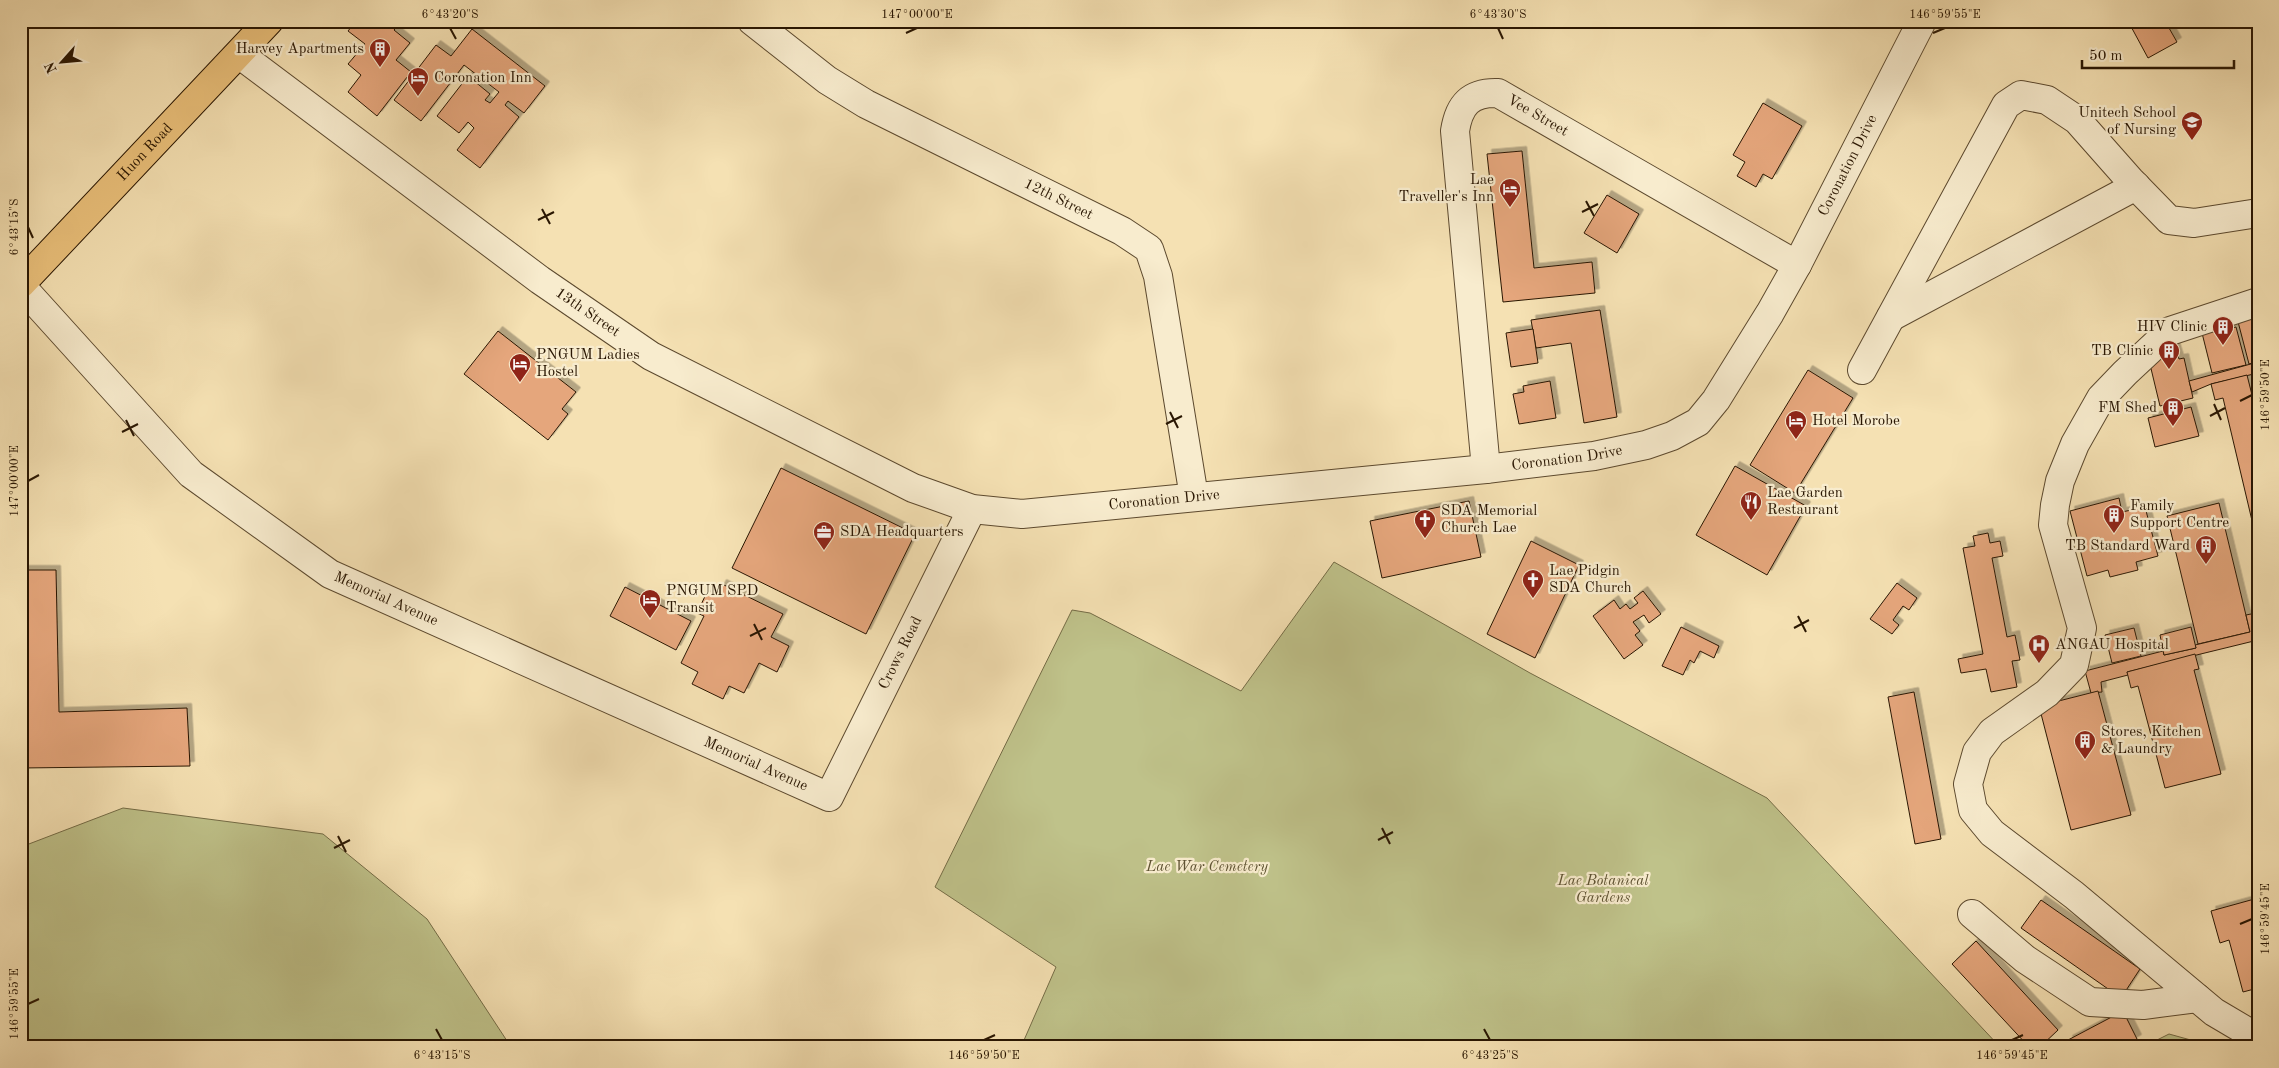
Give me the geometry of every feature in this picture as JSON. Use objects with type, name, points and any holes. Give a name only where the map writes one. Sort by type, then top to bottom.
[{"type":"main road","name":"Huon Road","points":[[21,285],[269,21]]},
{"type":"street","name":"12th Street","points":[[752,21],[827,80],[866,104],[1122,231],[1149,249],[1158,276],[1194,497]]},
{"type":"street","name":"Coronation Drive","points":[[972,509],[1022,514],[1486,469],[1594,456],[1646,445],[1672,436],[1698,422],[1716,400],[1797,265],[1922,21]]},
{"type":"street","name":"13th Street","points":[[239,54],[540,280],[651,356],[913,488],[972,509]]},
{"type":"street","name":"Vee Street","points":[[1486,469],[1455,131],[1461,108],[1468,101],[1479,95],[1498,93],[1797,265]]},
{"type":"street","points":[[1862,370],[2006,105],[2020,95],[2047,100],[2077,120],[2169,220],[2194,223],[2258,213]]},
{"type":"street","points":[[1891,317],[2136,186]]},
{"type":"street","name":"Memorial Avenue","points":[[21,285],[191,474],[330,574],[829,797]]},
{"type":"street","points":[[2258,302],[2170,331],[2124,372],[2101,398],[2075,444],[2060,481],[2055,505],[2053,525],[2082,628],[2074,665],[2046,693],[1992,732],[1977,752],[1968,784],[1973,810],[1992,833],[2074,895],[2214,1012],[2258,1038]]},
{"type":"street","name":"Crows Road","points":[[829,797],[972,509]]},
{"type":"street","points":[[1972,914],[2025,959],[2090,1002],[2143,1005],[2197,998]]},
{"type":"green space","points":[[1334,562],[1530,673],[1767,798],[2000,1047],[1021,1047],[1056,967],[935,887],[1072,610],[1090,613],[1241,691]]},
{"type":"green space","points":[[123,808],[323,834],[427,919],[511,1047],[21,1047],[21,847]]},
{"type":"green space","points":[[2169,1034],[2216,1047],[2143,1047]]},
{"type":"building","name":"Harvey Apartments","points":[[356,21],[402,21],[394,30],[410,43],[396,60],[411,72],[377,116],[348,92],[361,75],[348,64],[365,44],[348,31]]},
{"type":"building","points":[[2128,21],[2165,21],[2177,42],[2148,58]]},
{"type":"building","name":"Coronation Inn","points":[[472,29],[545,86],[524,113],[508,101],[505,105],[519,117],[480,168],[457,150],[474,128],[468,122],[459,133],[437,116],[468,76],[490,94],[485,100],[490,103],[499,92],[464,65],[421,121],[394,100],[436,45],[451,56]]},
{"type":"building","points":[[1763,103],[1802,126],[1772,179],[1763,174],[1756,187],[1737,176],[1745,162],[1733,155]]},
{"type":"building","name":"Lae Traveller's Inn","points":[[1522,151],[1534,268],[1592,262],[1595,293],[1503,302],[1487,154]]},
{"type":"building","points":[[1607,195],[1639,214],[1617,253],[1584,233]]},
{"type":"building","points":[[2258,309],[2258,362],[2249,364],[2236,314]]},
{"type":"building","points":[[1600,310],[1617,417],[1584,423],[1571,343],[1536,348],[1531,320]]},
{"type":"building","name":"HIV Clinic","points":[[2229,317],[2232,328],[2236,327],[2246,365],[2212,373],[2200,325]]},
{"type":"building","points":[[1533,329],[1538,363],[1511,367],[1506,333]]},
{"type":"building","name":"PNGUM Ladies Hostel","points":[[498,331],[576,392],[562,409],[568,414],[548,440],[464,374]]},
{"type":"building","name":"TB Clinic","points":[[2175,346],[2179,359],[2184,358],[2193,398],[2160,406],[2147,352]]},
{"type":"building","points":[[2258,362],[2258,373],[2211,384],[2192,392],[2189,381]]},
{"type":"building","name":"Hotel Morobe","points":[[1808,370],[1853,398],[1795,493],[1750,465]]},
{"type":"building","points":[[2247,375],[2258,419],[2258,546],[2223,398],[2215,400],[2211,384]]},
{"type":"building","points":[[1550,381],[1556,418],[1519,424],[1513,394],[1524,392],[1523,386]]},
{"type":"building","name":"FM Shed","points":[[2191,407],[2199,436],[2155,447],[2148,418]]},
{"type":"building","name":"Lae Garden Restaurant","points":[[1735,466],[1806,506],[1767,575],[1696,535]]},
{"type":"building","name":"SDA Headquarters","points":[[781,468],[915,534],[866,634],[732,568]]},
{"type":"building","name":"Family Support Centre","points":[[2119,498],[2122,512],[2145,507],[2158,556],[2136,562],[2138,570],[2110,577],[2108,570],[2087,576],[2070,511]]},
{"type":"building","name":"SDA Memorial Church Lae","points":[[1469,501],[1481,557],[1382,578],[1370,521]]},
{"type":"building","name":"TB Standard Ward","points":[[2219,503],[2250,632],[2198,644],[2167,516]]},
{"type":"building","points":[[1988,533],[1990,543],[2000,541],[2003,556],[1992,558],[2007,637],[2015,635],[2020,660],[2012,661],[2017,687],[1991,692],[1986,669],[1961,673],[1958,659],[1983,654],[1963,548],[1975,546],[1973,536]]},
{"type":"building","name":"Lae Pidgin SDA Church","points":[[1531,541],[1579,565],[1535,658],[1487,634]]},
{"type":"building","points":[[21,570],[56,570],[59,712],[187,708],[190,766],[21,768]]},
{"type":"building","points":[[1897,583],[1917,598],[1909,610],[1903,606],[1893,620],[1899,625],[1892,634],[1870,619]]},
{"type":"building","points":[[722,584],[783,614],[771,637],[789,646],[777,672],[759,663],[744,693],[729,686],[723,699],[692,684],[698,672],[681,663],[704,616],[697,613],[708,590],[717,594]]},
{"type":"building","name":"PNGUM SPD Transit","points":[[625,587],[691,621],[676,650],[610,616]]},
{"type":"building","points":[[1643,591],[1661,614],[1649,623],[1644,615],[1633,622],[1640,631],[1635,635],[1643,645],[1624,659],[1593,616],[1614,600],[1620,609],[1626,604],[1630,609],[1638,603],[1634,598]]},
{"type":"building","points":[[2256,613],[2258,640],[2127,672],[2128,675],[2101,682],[2102,692],[2091,693],[2085,671],[2163,651],[2164,655],[2196,648],[2195,645],[2250,632],[2246,615]]},
{"type":"building","points":[[1681,627],[1719,646],[1714,658],[1700,651],[1694,663],[1690,660],[1683,675],[1662,666]]},
{"type":"building","points":[[2191,627],[2196,648],[2164,655],[2160,635]]},
{"type":"building","points":[[2134,628],[2141,656],[2112,663],[2105,635]]},
{"type":"building","points":[[2195,654],[2199,669],[2194,670],[2221,774],[2165,788],[2138,686],[2131,688],[2127,672]]},
{"type":"building","name":"Stores, Kitchen & Laundry","points":[[2098,691],[2131,815],[2071,830],[2039,706]]},
{"type":"building","points":[[1914,692],[1941,839],[1915,844],[1888,697]]},
{"type":"building","points":[[2258,898],[2258,988],[2243,992],[2229,940],[2220,943],[2211,911]]},
{"type":"building","points":[[2041,900],[2140,969],[2121,998],[2021,928]]},
{"type":"building","points":[[1976,941],[2058,1030],[2040,1047],[2029,1047],[1952,964]]},
{"type":"building","points":[[2123,1011],[2137,1039],[2122,1047],[2071,1047],[2068,1040]]},
{"type":"place","name":"Harvey Apartments","points":[[380,68]]},
{"type":"place","name":"Coronation Inn","points":[[418,97]]},
{"type":"place","name":"Unitech School of Nursing","points":[[2192,141]]},
{"type":"place","name":"Lae Traveller's Inn","points":[[1510,208]]},
{"type":"place","name":"HIV Clinic","points":[[2223,346]]},
{"type":"place","name":"TB Clinic","points":[[2169,370]]},
{"type":"place","name":"PNGUM Ladies Hostel","points":[[520,383]]},
{"type":"place","name":"FM Shed","points":[[2173,427]]},
{"type":"place","name":"Hotel Morobe","points":[[1796,440]]},
{"type":"place","name":"Lae Garden Restaurant","points":[[1751,521]]},
{"type":"place","name":"Family Support Centre","points":[[2114,534]]},
{"type":"place","name":"SDA Memorial Church Lae","points":[[1425,539]]},
{"type":"place","name":"SDA Headquarters","points":[[824,551]]},
{"type":"place","name":"TB Standard Ward","points":[[2206,565]]},
{"type":"place","name":"Lae Pidgin SDA Church","points":[[1533,599]]},
{"type":"place","name":"PNGUM SPD Transit","points":[[650,619]]},
{"type":"place","name":"ANGAU Hospital","points":[[2039,664]]},
{"type":"place","name":"Stores, Kitchen & Laundry","points":[[2085,760]]},
{"type":"park label","name":"Lae War Cemetery","points":[[1207,867]]},
{"type":"park label","name":"Lae Botanical Gardens","points":[[1603,890]]}]
